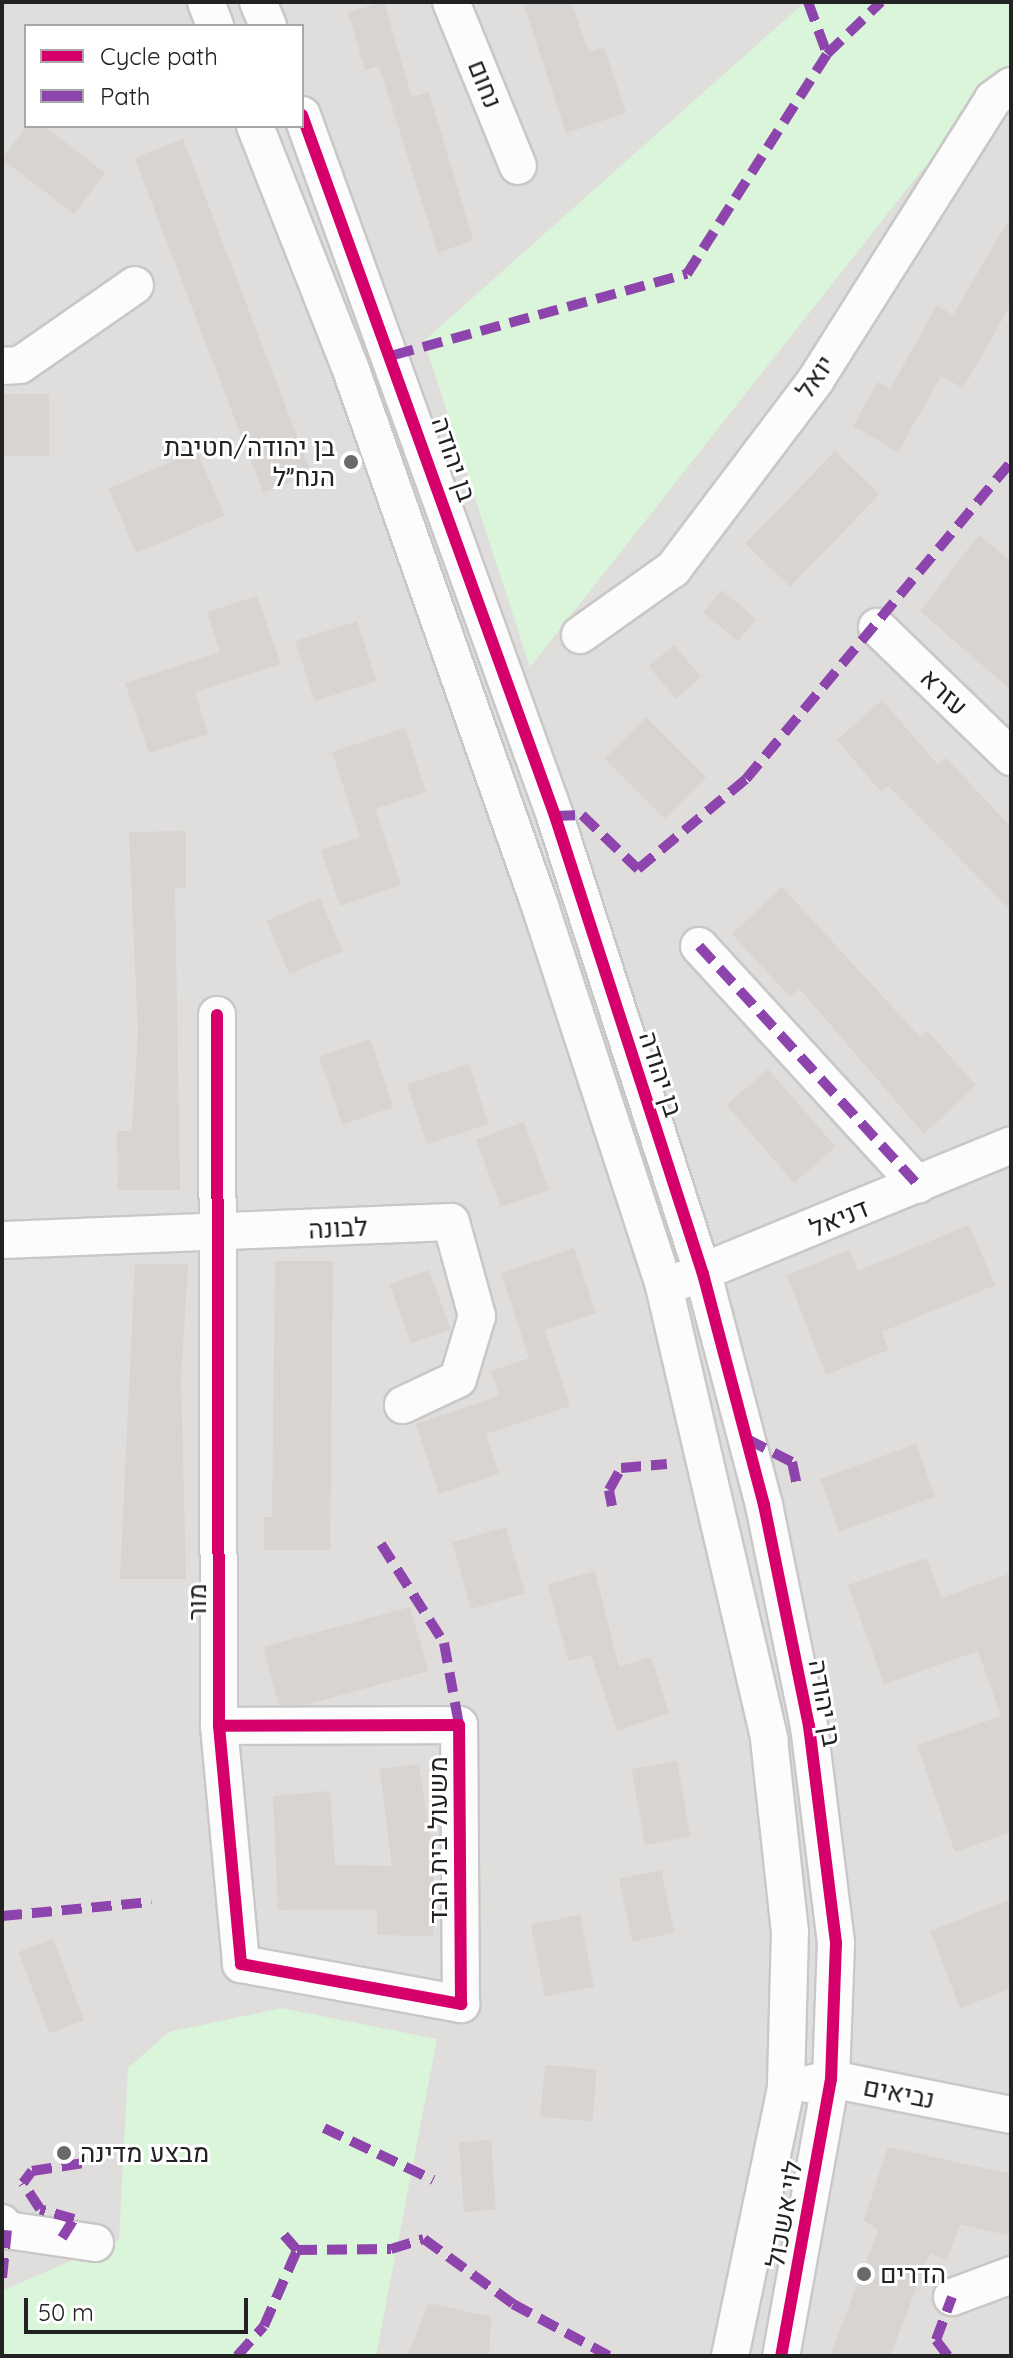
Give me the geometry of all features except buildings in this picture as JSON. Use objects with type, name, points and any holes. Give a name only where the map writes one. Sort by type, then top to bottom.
[{"type":"street","points":[[206,2],[214,24]]},
{"type":"street","points":[[258,2],[267,24]]},
{"type":"street","name":"נחום","points":[[451,2],[518,166]]},
{"type":"street","name":"יואל","points":[[580,635],[673,569],[815,381],[993,99],[1011,86]]},
{"type":"street","name":"בן יהודה","points":[[304,120],[394,355],[555,816],[703,1274],[764,1505],[809,1726],[836,1943],[831,2079]]},
{"type":"street","points":[[256,128],[350,367],[540,906],[664,1286],[769,1739],[790,1931],[786,2088]]},
{"type":"street","points":[[2,366],[20,365],[135,285]]},
{"type":"street","name":"עזרא","points":[[877,627],[1011,757]]},
{"type":"street","points":[[699,946],[918,1185]]},
{"type":"street","name":"מור","points":[[217,1015],[219,1726],[241,1964],[461,2004]]},
{"type":"street","name":"דניאל","points":[[664,1286],[703,1274],[1011,1145]]},
{"type":"street","name":"לבונה","points":[[2,1240],[217,1234],[451,1222],[477,1316],[458,1379],[403,1405]]},
{"type":"street","name":"משעול בית הבד","points":[[219,1726],[459,1725],[461,2004]]},
{"type":"street","name":"נביאים","points":[[786,2088],[831,2079],[1011,2115]]},
{"type":"street","name":"לוי אשכול","points":[[781,2356],[831,2079]]},
{"type":"street","name":"לוי אשכול","points":[[730,2356],[786,2088]]},
{"type":"street","points":[[2,2223],[7,2230],[95,2243]]},
{"type":"street","points":[[952,2297],[1011,2275]]},
{"type":"shaded area","points":[[2,2],[1011,2],[1011,2356],[2,2356]]},
{"type":"green space","points":[[805,2],[1011,2],[1011,93],[922,170],[530,667],[424,341]]},
{"type":"green space","points":[[282,2008],[437,2039],[376,2356],[2,2356],[2,2291],[119,2240],[128,2068],[169,2032]]},
{"type":"marked path","points":[[808,2],[827,54]]},
{"type":"marked path","points":[[394,355],[687,274],[827,54],[881,2]]},
{"type":"marked path","points":[[555,816],[582,815],[638,869],[746,779],[1011,462]]},
{"type":"marked path","points":[[699,946],[918,1185]]},
{"type":"marked path","points":[[747,1439],[792,1462],[797,1485]]},
{"type":"marked path","points":[[612,1506],[609,1490],[621,1468],[667,1464]]},
{"type":"marked path","points":[[381,1544],[444,1643],[459,1725]]},
{"type":"marked path","points":[[2,1916],[151,1902]]},
{"type":"marked path","points":[[324,2128],[433,2180]]},
{"type":"marked path","points":[[62,2238],[74,2219],[40,2209],[23,2183],[32,2171],[83,2163]]},
{"type":"marked path","points":[[2,2278],[7,2230]]},
{"type":"marked path","points":[[284,2235],[297,2250]]},
{"type":"marked path","points":[[297,2250],[391,2249],[424,2239],[513,2304],[609,2356]]},
{"type":"marked path","points":[[237,2356],[264,2326],[297,2250]]},
{"type":"marked path","points":[[948,2356],[936,2340],[952,2297]]},
{"type":"cycle path","points":[[304,121],[555,816],[703,1274],[764,1505],[809,1726],[836,1943],[831,2079],[781,2356]]},
{"type":"cycle path","points":[[217,1015],[219,1726],[241,1964],[461,2004],[459,1725],[219,1726]]},
{"type":"place","name":"בן יהודה/חטיבת הנח״ל","points":[[351,462]]},
{"type":"place","name":"מבצע מדינה","points":[[64,2153]]},
{"type":"place","name":"הדרים","points":[[864,2274]]}]
